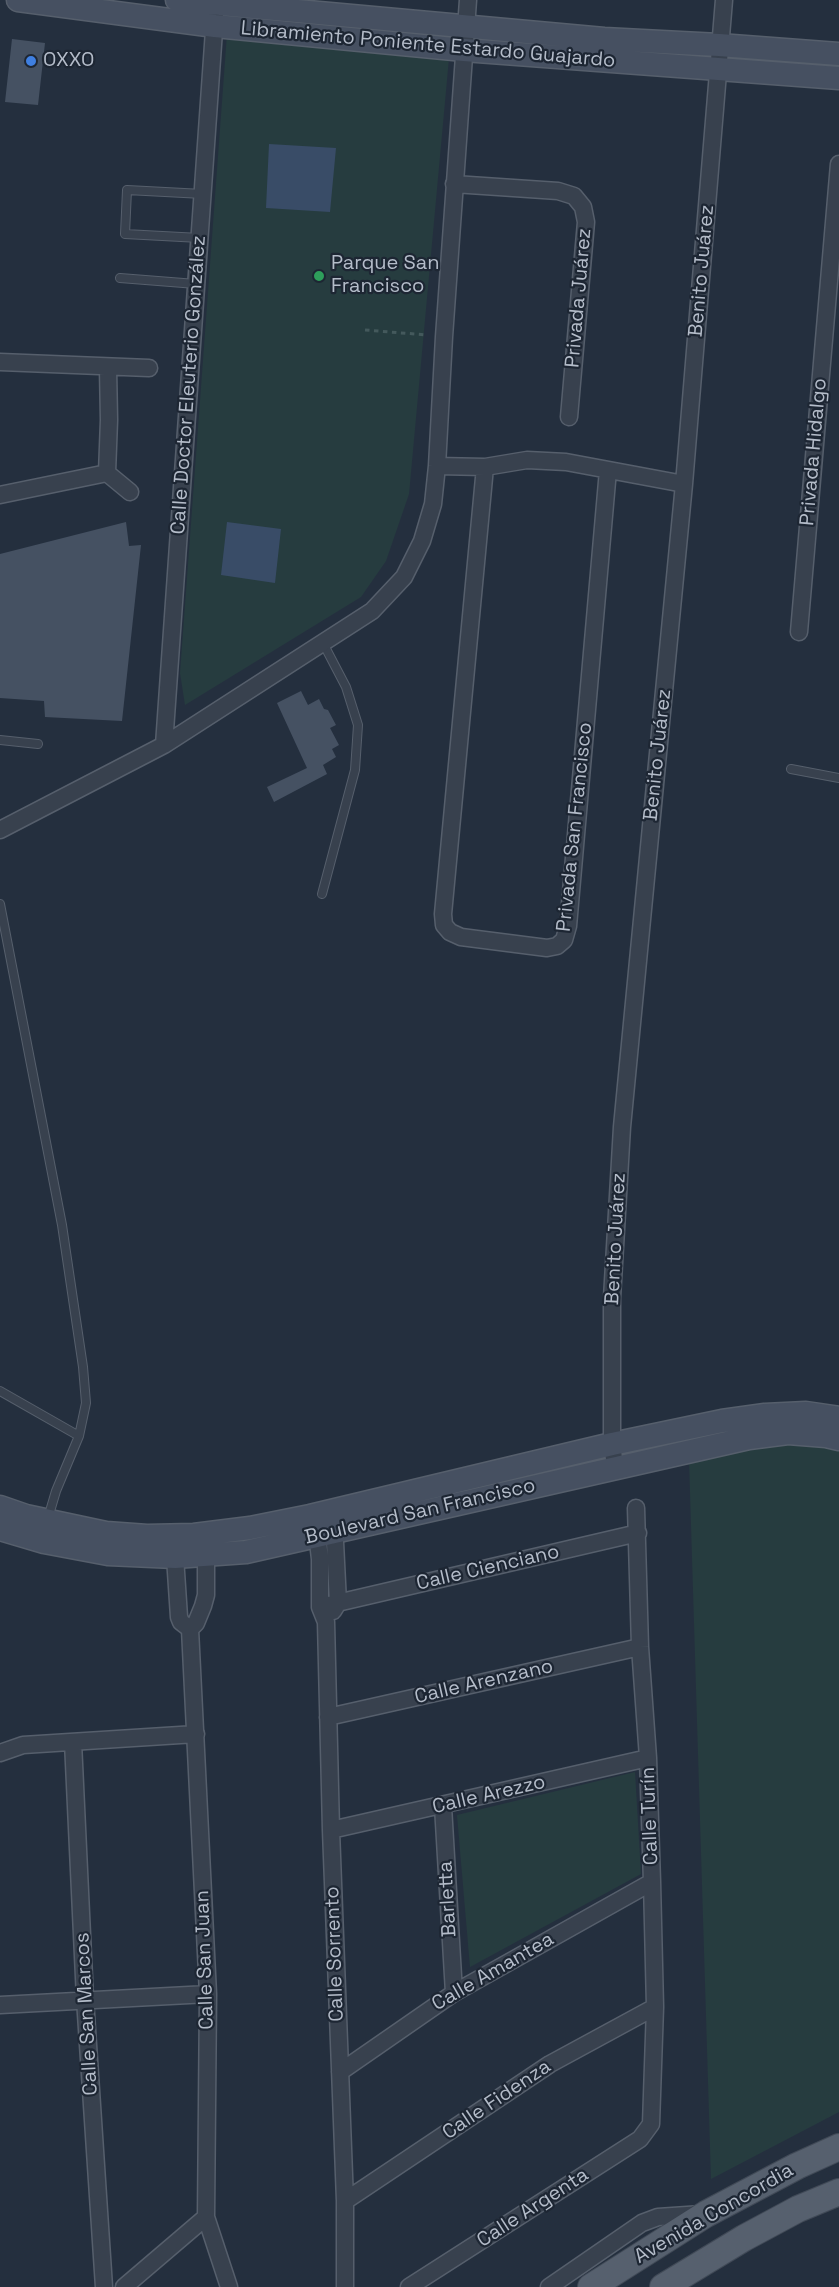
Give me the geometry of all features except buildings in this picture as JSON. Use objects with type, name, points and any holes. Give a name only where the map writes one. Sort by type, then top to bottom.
[{"type":"main road","name":"Avenida Concordia","points":[[591,2287],[706,2214],[839,2147]]},
{"type":"main road","name":"Avenida Concordia","points":[[663,2287],[744,2238],[798,2209],[839,2192]]},
{"type":"street","name":"Libramiento Poniente Estardo Guajardo","points":[[18,0],[216,10],[839,54]]},
{"type":"street","name":"Libramiento Poniente Estardo Guajardo","points":[[177,0],[216,10],[464,50],[839,78]]},
{"type":"street","points":[[0,830],[164,745],[372,611],[404,577],[422,540],[433,504],[468,0]]},
{"type":"street","name":"Benito Juárez","points":[[615,1467],[612,1444],[612,1298],[621,1138],[684,484],[724,0]]},
{"type":"street","name":"Calle Doctor Eleuterio González","points":[[164,745],[216,10]]},
{"type":"street","name":"Privada Hidalgo","points":[[799,632],[839,164]]},
{"type":"street","name":"Privada Juárez","points":[[454,184],[558,191],[574,196],[583,207],[586,222],[569,417]]},
{"type":"street","points":[[0,362],[149,368]]},
{"type":"street","points":[[107,473],[108,368]]},
{"type":"street","points":[[437,466],[484,467],[527,460],[566,462],[684,484]]},
{"type":"street","name":"Privada San Francisco","points":[[484,467],[443,914],[444,925],[450,932],[461,937],[547,948],[557,946],[564,940],[568,926],[608,470]]},
{"type":"street","points":[[107,473],[130,492]]},
{"type":"street","points":[[0,495],[107,473]]},
{"type":"street","name":"Boulevard San Francisco","points":[[0,1507],[46,1532],[108,1554],[176,1557],[206,1555],[246,1551],[325,1523],[612,1444],[722,1421],[765,1415],[806,1413],[839,1429]]},
{"type":"street","name":"Boulevard San Francisco","points":[[0,1529],[170,1536],[325,1523],[615,1467],[749,1438],[839,1429]]},
{"type":"street","name":"Calle Turín","points":[[636,1508],[640,1647],[648,1758],[652,1882],[655,2007],[651,2124]]},
{"type":"street","points":[[323,1614],[338,1603],[325,1523]]},
{"type":"street","name":"Calle Sorrento","points":[[325,1523],[323,1614],[345,2200],[345,2287]]},
{"type":"street","name":"Calle Cienciano","points":[[338,1603],[638,1533]]},
{"type":"street","points":[[190,1629],[196,1623],[206,1594],[206,1555]]},
{"type":"street","name":"Calle San Juan","points":[[176,1557],[179,1617],[190,1629],[196,1734],[208,1994],[207,2217],[229,2287]]},
{"type":"street","name":"Calle Arenzano","points":[[328,1717],[640,1647]]},
{"type":"street","points":[[0,1754],[23,1745],[196,1734]]},
{"type":"street","name":"Calle San Marcos","points":[[73,1742],[85,1999],[104,2287]]},
{"type":"street","name":"Calle Arezzo","points":[[331,1830],[648,1758]]},
{"type":"street","name":"Barletta","points":[[443,1806],[454,1993]]},
{"type":"street","name":"Calle Amantea","points":[[340,2072],[454,1993],[652,1882]]},
{"type":"street","points":[[0,2005],[208,1994]]},
{"type":"street","name":"Calle Fidenza","points":[[345,2200],[550,2064],[655,2007]]},
{"type":"street","name":"Calle Argenta","points":[[409,2287],[640,2139],[651,2124]]},
{"type":"street","points":[[549,2287],[642,2223],[658,2217],[706,2214]]},
{"type":"street","points":[[124,2287],[207,2217]]},
{"type":"lane","points":[[200,238],[125,234],[127,190],[203,194]]},
{"type":"lane","points":[[120,278],[196,284]]},
{"type":"lane","points":[[322,894],[355,770],[358,725],[346,687],[323,643]]},
{"type":"lane","points":[[0,740],[38,744]]},
{"type":"lane","points":[[791,769],[839,778]]},
{"type":"lane","points":[[0,904],[62,1225],[82,1355],[86,1403],[79,1436],[56,1491],[46,1532]]},
{"type":"lane","points":[[0,1392],[79,1436]]},
{"type":"path","points":[[365,330],[408,332]]},
{"type":"green space","name":"Parque San Francisco","points":[[227,34],[449,58],[409,494],[386,561],[361,597],[185,705],[180,673]]},
{"type":"green space","points":[[801,1442],[839,1450],[839,2112],[711,2179],[689,1459]]},
{"type":"green space","points":[[635,1772],[641,1874],[470,1967],[457,1815]]},
{"type":"water","points":[[269,144],[336,148],[330,212],[266,208]]},
{"type":"water","points":[[227,522],[281,529],[275,583],[221,575]]},
{"type":"place","name":"OXXO","points":[[31,61]]},
{"type":"place","name":"Parque San Francisco","points":[[319,276]]}]
